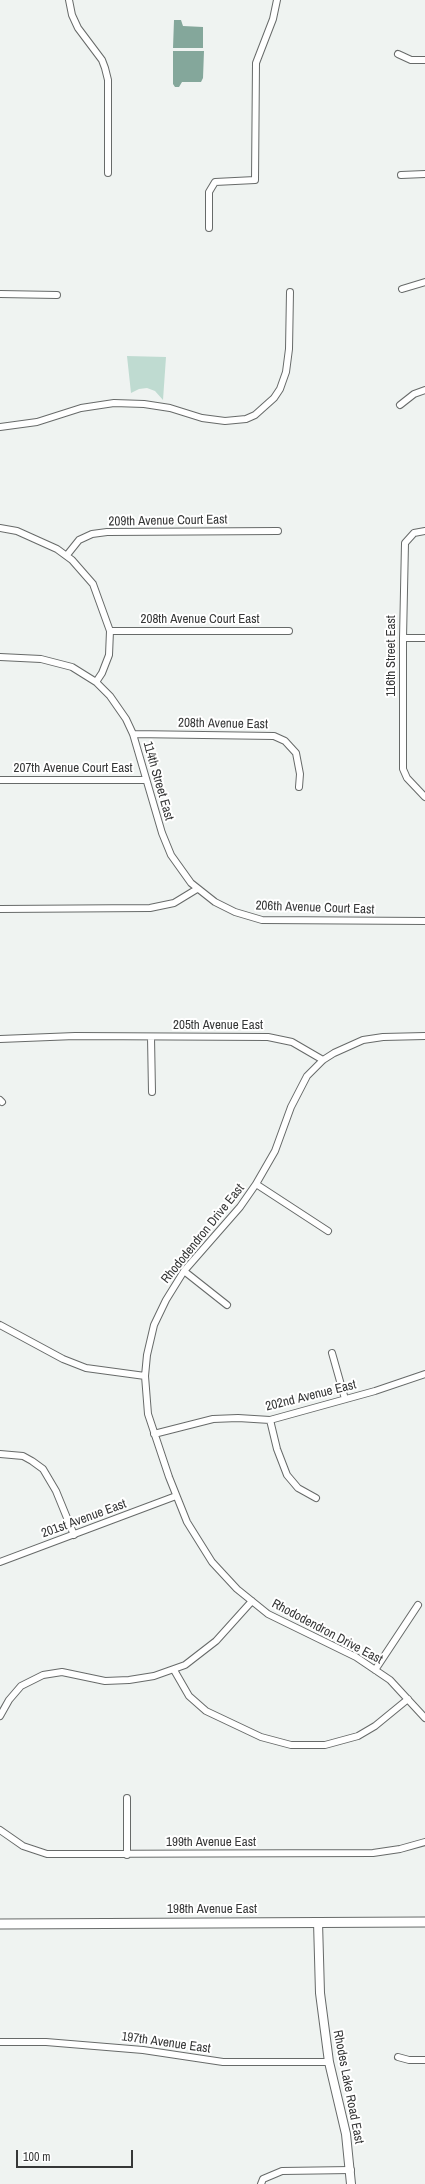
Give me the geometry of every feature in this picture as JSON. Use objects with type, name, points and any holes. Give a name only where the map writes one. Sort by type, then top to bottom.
[{"type":"main road","name":"198th Avenue East","points":[[0,1924],[425,1922]]},
{"type":"street","points":[[69,0],[72,15],[78,28],[102,60],[108,80],[108,173]]},
{"type":"street","points":[[209,228],[209,192],[215,182],[256,180],[256,63],[273,19],[277,0]]},
{"type":"street","points":[[398,54],[411,60],[425,60]]},
{"type":"street","points":[[401,175],[425,174]]},
{"type":"street","points":[[402,289],[425,282]]},
{"type":"street","points":[[0,427],[37,422],[81,408],[114,403],[144,404],[163,407],[202,418],[225,421],[246,419],[262,411],[280,389],[286,372],[289,349],[290,292]]},
{"type":"street","points":[[0,294],[57,295]]},
{"type":"street","points":[[400,405],[414,394],[425,390]]},
{"type":"street","points":[[0,528],[30,536],[66,555],[93,584],[110,630],[109,655],[102,673],[96,682],[80,672],[53,661],[30,658],[0,657]]},
{"type":"street","name":"209th Avenue Court East","points":[[66,555],[80,540],[92,534],[107,532],[278,531]]},
{"type":"street","name":"116th Street East","points":[[425,531],[418,531],[410,536],[404,548],[403,638],[403,763],[407,778],[425,797]]},
{"type":"street","name":"208th Avenue Court East","points":[[110,630],[289,631]]},
{"type":"street","points":[[403,638],[425,638]]},
{"type":"street","name":"114th Street East","points":[[96,682],[118,706],[133,734],[145,780],[162,833],[171,855],[197,888]]},
{"type":"street","name":"208th Avenue East","points":[[133,734],[274,736],[285,741],[296,753],[300,774],[300,787]]},
{"type":"street","name":"207th Avenue Court East","points":[[0,780],[145,780]]},
{"type":"street","points":[[0,909],[150,908],[174,902],[197,888]]},
{"type":"street","name":"206th Avenue Court East","points":[[197,888],[215,902],[235,912],[262,920],[425,921]]},
{"type":"street","name":"205th Avenue East","points":[[0,1039],[28,1036],[268,1037],[292,1042],[323,1060]]},
{"type":"street","points":[[323,1060],[345,1047],[363,1040],[383,1037],[425,1036]]},
{"type":"street","points":[[152,1037],[152,1092]]},
{"type":"street","name":"Rhododendron Drive East","points":[[323,1060],[301,1086],[291,1107],[275,1151],[256,1184],[240,1207],[184,1271],[166,1300],[154,1325],[147,1355],[145,1376],[148,1414],[176,1496],[192,1532],[212,1562],[252,1601],[277,1619],[356,1657],[390,1680],[425,1718]]},
{"type":"street","points":[[256,1184],[328,1231]]},
{"type":"street","points":[[184,1271],[227,1305]]},
{"type":"street","points":[[0,1325],[63,1359],[86,1368],[145,1376]]},
{"type":"street","points":[[332,1353],[345,1399]]},
{"type":"street","name":"202nd Avenue East","points":[[154,1434],[213,1419],[238,1418],[270,1420],[345,1399],[425,1374]]},
{"type":"street","points":[[270,1420],[277,1450],[287,1475],[298,1488],[316,1498]]},
{"type":"street","points":[[0,1454],[22,1456],[43,1469],[56,1491],[74,1535]]},
{"type":"street","name":"201st Avenue East","points":[[0,1562],[176,1496]]},
{"type":"street","points":[[0,1716],[2,1708],[21,1686],[43,1675],[62,1672],[105,1681],[122,1681],[174,1670],[185,1665],[207,1649],[252,1601]]},
{"type":"street","points":[[375,1670],[418,1605]]},
{"type":"street","points":[[174,1670],[189,1696],[206,1711],[261,1737],[291,1745],[325,1745],[351,1739],[375,1726],[408,1699]]},
{"type":"street","points":[[127,1798],[127,1855]]},
{"type":"street","name":"199th Avenue East","points":[[1,1832],[23,1846],[47,1854],[127,1855],[373,1853],[400,1849],[425,1842]]},
{"type":"street","name":"Rhodes Lake Road East","points":[[318,1922],[320,1992],[329,2062],[346,2134],[351,2170],[351,2184]]},
{"type":"street","name":"197th Avenue East","points":[[0,2042],[46,2042],[143,2050],[223,2062],[329,2062]]},
{"type":"street","points":[[398,2056],[408,2060],[425,2060]]},
{"type":"street","points":[[261,2184],[263,2179],[282,2171],[351,2170]]},
{"type":"shaded area","points":[[174,20],[181,20],[183,26],[203,27],[203,48],[173,48]]},
{"type":"shaded area","points":[[173,51],[204,51],[203,78],[201,82],[182,82],[179,87],[175,87],[173,84]]},
{"type":"shaded area","points":[[127,356],[166,357],[163,400],[155,391],[147,388],[139,389],[131,393]]}]
